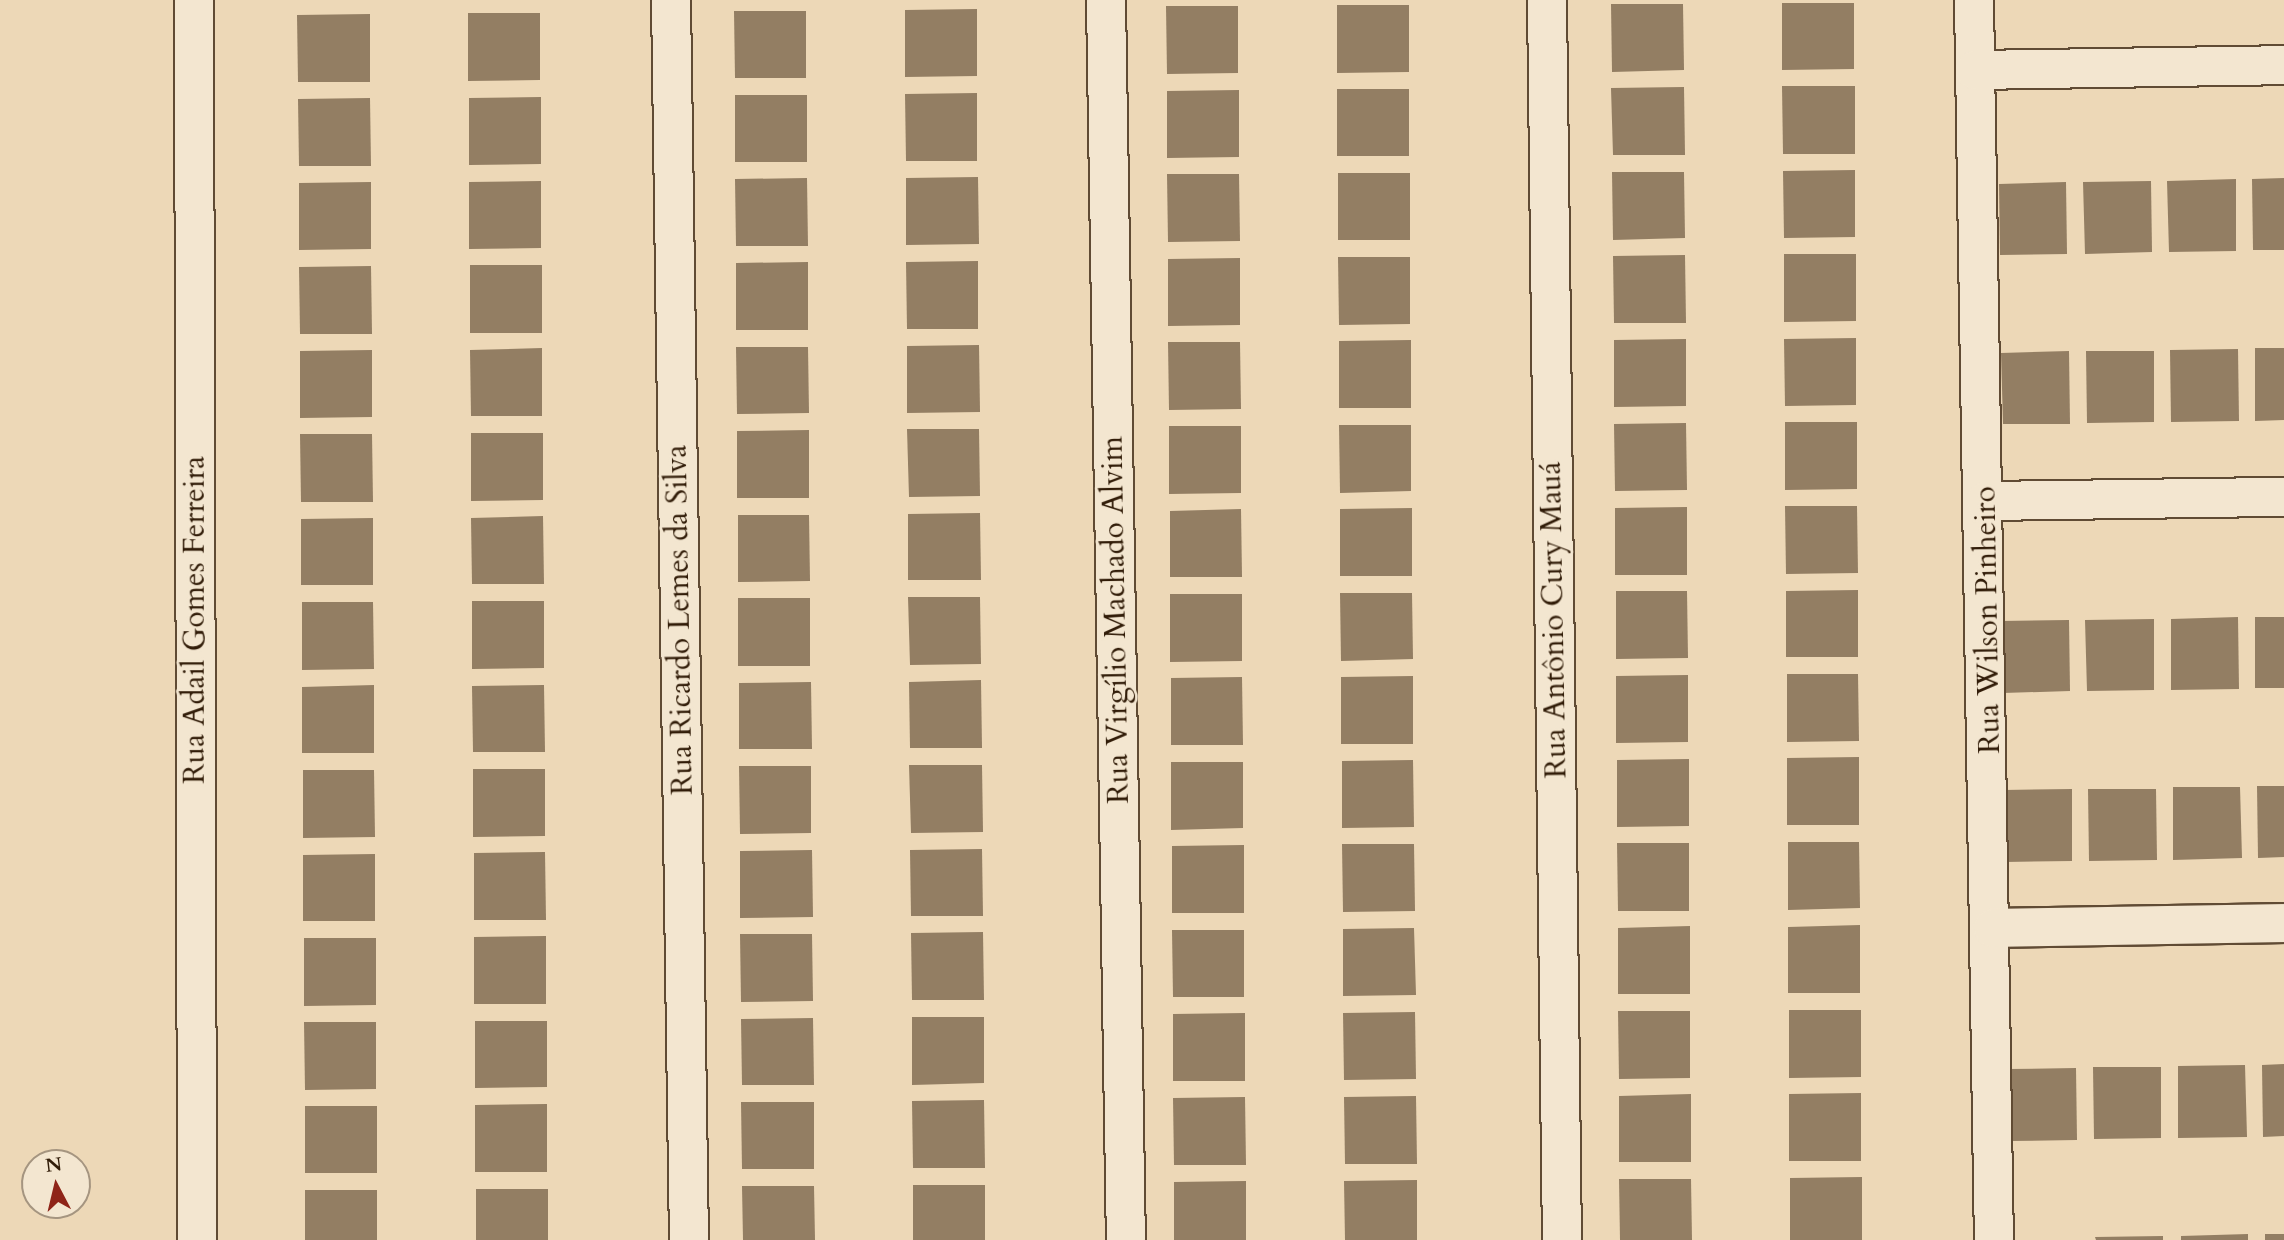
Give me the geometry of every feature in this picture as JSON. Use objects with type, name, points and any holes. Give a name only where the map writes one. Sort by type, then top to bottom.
[{"type":"street","name":"Rua Adail Gomes Ferreira","points":[[194,0],[197,1240]]},
{"type":"street","name":"Rua Ricardo Lemes da Silva","points":[[671,0],[689,1240]]},
{"type":"street","name":"Rua Virgílio Machado Alvim","points":[[1106,0],[1126,1240]]},
{"type":"street","name":"Rua Antônio Cury Mauá","points":[[1547,0],[1562,1240]]},
{"type":"street","name":"Rua Wilson Pinheiro","points":[[1975,0],[1993,928],[1994,1240]]},
{"type":"street","points":[[1975,70],[2284,65]]},
{"type":"street","points":[[1986,500],[2284,497]]},
{"type":"street","points":[[1993,928],[2284,923]]},
{"type":"building","points":[[1782,3],[1854,3],[1854,69],[1782,70]]},
{"type":"building","points":[[1611,4],[1683,4],[1684,70],[1612,72]]},
{"type":"building","points":[[1337,5],[1409,5],[1409,72],[1337,73]]},
{"type":"building","points":[[1166,6],[1238,6],[1238,73],[1167,74]]},
{"type":"building","points":[[977,9],[977,76],[905,77],[905,10]]},
{"type":"building","points":[[734,11],[806,11],[806,78],[735,78]]},
{"type":"building","points":[[468,13],[540,13],[540,80],[468,81]]},
{"type":"building","points":[[370,14],[370,82],[298,82],[297,15]]},
{"type":"building","points":[[1782,86],[1855,86],[1855,154],[1783,154]]},
{"type":"building","points":[[1684,87],[1685,155],[1613,155],[1611,88]]},
{"type":"building","points":[[1337,89],[1409,89],[1409,156],[1337,156]]},
{"type":"building","points":[[1239,90],[1239,157],[1167,158],[1167,91]]},
{"type":"building","points":[[977,93],[977,161],[906,161],[905,94]]},
{"type":"building","points":[[735,95],[807,95],[807,162],[735,162]]},
{"type":"building","points":[[541,97],[541,164],[469,165],[469,98]]},
{"type":"building","points":[[370,98],[371,166],[299,166],[298,99]]},
{"type":"building","points":[[1855,170],[1855,237],[1784,238],[1783,171]]},
{"type":"building","points":[[1612,172],[1684,172],[1685,238],[1613,240]]},
{"type":"building","points":[[1338,173],[1410,173],[1410,240],[1338,240]]},
{"type":"building","points":[[1167,174],[1239,174],[1240,241],[1168,242]]},
{"type":"building","points":[[978,177],[979,244],[906,245],[906,178]]},
{"type":"building","points":[[807,178],[808,246],[736,246],[735,179]]},
{"type":"building","points":[[2284,178],[2284,250],[2253,250],[2252,179]]},
{"type":"building","points":[[2236,179],[2236,251],[2169,252],[2167,181]]},
{"type":"building","points":[[541,181],[541,248],[469,249],[469,182]]},
{"type":"building","points":[[2151,181],[2152,252],[2085,254],[2083,182]]},
{"type":"building","points":[[371,182],[371,249],[299,250],[299,183]]},
{"type":"building","points":[[2066,182],[2067,254],[2000,255],[1999,184]]},
{"type":"building","points":[[1784,254],[1856,254],[1856,321],[1784,322]]},
{"type":"building","points":[[1685,255],[1686,323],[1614,323],[1613,256]]},
{"type":"building","points":[[1338,257],[1410,257],[1410,324],[1339,325]]},
{"type":"building","points":[[1240,258],[1240,325],[1168,326],[1168,259]]},
{"type":"building","points":[[978,261],[978,329],[907,329],[906,262]]},
{"type":"building","points":[[808,262],[808,330],[736,330],[736,263]]},
{"type":"building","points":[[470,265],[542,265],[542,333],[470,333]]},
{"type":"building","points":[[371,266],[372,334],[300,334],[299,267]]},
{"type":"building","points":[[1856,338],[1856,405],[1785,406],[1784,339]]},
{"type":"building","points":[[1686,339],[1686,406],[1614,407],[1614,340]]},
{"type":"building","points":[[1411,340],[1411,408],[1339,408],[1339,341]]},
{"type":"building","points":[[1168,342],[1240,342],[1241,409],[1169,410]]},
{"type":"building","points":[[979,345],[980,412],[907,413],[907,346]]},
{"type":"building","points":[[736,347],[808,347],[809,413],[737,414]]},
{"type":"building","points":[[542,348],[542,416],[471,416],[470,350]]},
{"type":"building","points":[[2255,348],[2284,348],[2284,420],[2255,421]]},
{"type":"building","points":[[2238,349],[2239,421],[2171,422],[2170,350]]},
{"type":"building","points":[[372,350],[372,417],[300,418],[300,351]]},
{"type":"building","points":[[2069,351],[2070,424],[2003,424],[2001,353]]},
{"type":"building","points":[[2086,351],[2154,351],[2154,422],[2087,423]]},
{"type":"building","points":[[1785,422],[1857,422],[1857,489],[1785,490]]},
{"type":"building","points":[[1686,423],[1687,490],[1615,491],[1614,424]]},
{"type":"building","points":[[1339,425],[1411,425],[1411,491],[1340,493]]},
{"type":"building","points":[[1169,426],[1241,426],[1241,493],[1169,494]]},
{"type":"building","points":[[907,429],[979,429],[980,496],[909,497]]},
{"type":"building","points":[[809,430],[809,498],[737,498],[737,431]]},
{"type":"building","points":[[471,433],[543,433],[543,500],[471,501]]},
{"type":"building","points":[[300,434],[372,434],[373,502],[301,502]]},
{"type":"building","points":[[1785,506],[1857,506],[1858,573],[1786,574]]},
{"type":"building","points":[[1687,507],[1687,575],[1615,575],[1615,508]]},
{"type":"building","points":[[1412,508],[1412,576],[1340,576],[1340,509]]},
{"type":"building","points":[[1241,509],[1242,577],[1170,577],[1170,511]]},
{"type":"building","points":[[980,513],[981,580],[908,580],[908,514]]},
{"type":"building","points":[[738,515],[809,515],[810,581],[738,582]]},
{"type":"building","points":[[543,516],[544,584],[472,584],[471,518]]},
{"type":"building","points":[[373,518],[373,585],[301,585],[301,519]]},
{"type":"building","points":[[1858,590],[1858,657],[1786,657],[1786,591]]},
{"type":"building","points":[[1616,591],[1687,591],[1688,658],[1616,659]]},
{"type":"building","points":[[1340,593],[1412,593],[1413,659],[1341,661]]},
{"type":"building","points":[[1170,594],[1242,594],[1242,661],[1170,662]]},
{"type":"building","points":[[908,597],[980,597],[981,664],[910,665]]},
{"type":"building","points":[[738,598],[810,598],[810,666],[738,666]]},
{"type":"building","points":[[472,601],[544,601],[544,668],[472,669]]},
{"type":"building","points":[[302,602],[373,602],[374,669],[302,670]]},
{"type":"building","points":[[2238,617],[2239,689],[2171,690],[2171,619]]},
{"type":"building","points":[[2255,617],[2284,617],[2284,688],[2255,688]]},
{"type":"building","points":[[2154,619],[2154,690],[2087,691],[2085,620]]},
{"type":"building","points":[[2069,620],[2070,691],[2003,693],[2001,621]]},
{"type":"building","points":[[1787,674],[1858,674],[1859,741],[1787,742]]},
{"type":"building","points":[[1688,675],[1688,742],[1616,743],[1616,676]]},
{"type":"building","points":[[1413,676],[1413,744],[1341,744],[1341,677]]},
{"type":"building","points":[[1242,677],[1243,745],[1171,745],[1171,678]]},
{"type":"building","points":[[981,680],[982,748],[910,748],[909,682]]},
{"type":"building","points":[[811,682],[812,749],[739,749],[739,683]]},
{"type":"building","points":[[374,685],[374,753],[302,753],[302,687]]},
{"type":"building","points":[[544,685],[545,752],[473,752],[472,686]]},
{"type":"building","points":[[1859,757],[1859,825],[1787,825],[1787,758]]},
{"type":"building","points":[[1689,759],[1689,826],[1617,827],[1617,760]]},
{"type":"building","points":[[1413,760],[1414,827],[1342,828],[1342,761]]},
{"type":"building","points":[[1171,762],[1243,762],[1243,828],[1171,830]]},
{"type":"building","points":[[909,765],[982,765],[983,832],[911,833]]},
{"type":"building","points":[[739,766],[811,766],[811,833],[740,834]]},
{"type":"building","points":[[473,769],[545,769],[545,836],[473,837]]},
{"type":"building","points":[[303,770],[374,770],[375,837],[303,838]]},
{"type":"building","points":[[2257,786],[2284,786],[2284,857],[2258,858]]},
{"type":"building","points":[[2173,787],[2240,787],[2242,858],[2173,860]]},
{"type":"building","points":[[2072,789],[2072,861],[2005,862],[2004,790]]},
{"type":"building","points":[[2088,789],[2156,789],[2157,860],[2089,861]]},
{"type":"building","points":[[1788,842],[1859,842],[1860,908],[1788,910]]},
{"type":"building","points":[[1617,843],[1689,843],[1689,911],[1618,911]]},
{"type":"building","points":[[1342,844],[1414,844],[1415,911],[1343,912]]},
{"type":"building","points":[[1244,845],[1244,913],[1172,913],[1172,846]]},
{"type":"building","points":[[982,849],[983,916],[911,916],[910,850]]},
{"type":"building","points":[[812,850],[813,917],[740,918],[740,851]]},
{"type":"building","points":[[545,852],[546,920],[474,920],[474,853]]},
{"type":"building","points":[[375,854],[375,921],[303,921],[303,855]]},
{"type":"building","points":[[1860,925],[1860,993],[1788,993],[1788,927]]},
{"type":"building","points":[[1690,926],[1690,994],[1618,994],[1618,928]]},
{"type":"building","points":[[1414,928],[1416,995],[1343,996],[1343,929]]},
{"type":"building","points":[[1172,930],[1244,930],[1244,997],[1173,997]]},
{"type":"building","points":[[983,932],[984,1000],[912,1000],[911,933]]},
{"type":"building","points":[[740,934],[812,934],[813,1001],[741,1002]]},
{"type":"building","points":[[546,936],[546,1004],[474,1004],[474,937]]},
{"type":"building","points":[[304,938],[376,938],[376,1005],[304,1006]]},
{"type":"building","points":[[1789,1010],[1861,1010],[1861,1077],[1789,1078]]},
{"type":"building","points":[[1618,1011],[1690,1011],[1690,1078],[1619,1079]]},
{"type":"building","points":[[1415,1012],[1416,1079],[1344,1080],[1343,1013]]},
{"type":"building","points":[[1245,1013],[1245,1081],[1173,1081],[1173,1014]]},
{"type":"building","points":[[912,1017],[984,1017],[984,1083],[912,1085]]},
{"type":"building","points":[[813,1018],[814,1085],[742,1085],[741,1019]]},
{"type":"building","points":[[475,1021],[547,1021],[547,1087],[475,1088]]},
{"type":"building","points":[[304,1022],[376,1022],[376,1089],[305,1090]]},
{"type":"building","points":[[2284,1064],[2284,1136],[2263,1137],[2262,1065]]},
{"type":"building","points":[[2245,1065],[2247,1137],[2178,1138],[2178,1066]]},
{"type":"building","points":[[2093,1067],[2161,1067],[2161,1138],[2094,1139]]},
{"type":"building","points":[[2076,1068],[2077,1140],[2010,1141],[2009,1069]]},
{"type":"building","points":[[1861,1093],[1861,1161],[1789,1161],[1789,1094]]},
{"type":"building","points":[[1691,1094],[1691,1162],[1619,1162],[1619,1096]]},
{"type":"building","points":[[1416,1096],[1417,1164],[1345,1164],[1344,1097]]},
{"type":"building","points":[[1245,1097],[1246,1165],[1174,1165],[1173,1098]]},
{"type":"building","points":[[984,1100],[985,1168],[913,1168],[912,1101]]},
{"type":"building","points":[[741,1102],[814,1102],[814,1169],[742,1169]]},
{"type":"building","points":[[547,1104],[547,1172],[475,1172],[475,1105]]},
{"type":"building","points":[[305,1106],[377,1106],[377,1173],[305,1173]]},
{"type":"building","points":[[1862,1177],[1862,1240],[1790,1240],[1790,1178]]},
{"type":"building","points":[[1619,1179],[1691,1179],[1692,1240],[1620,1240]]},
{"type":"building","points":[[1417,1180],[1417,1240],[1345,1240],[1344,1181]]},
{"type":"building","points":[[1246,1181],[1246,1240],[1174,1240],[1174,1182]]},
{"type":"building","points":[[913,1185],[985,1185],[985,1240],[913,1240]]},
{"type":"building","points":[[742,1186],[814,1186],[815,1240],[743,1240]]},
{"type":"building","points":[[476,1189],[548,1189],[548,1240],[476,1240]]},
{"type":"building","points":[[305,1190],[377,1190],[377,1240],[305,1240]]},
{"type":"building","points":[[2248,1234],[2248,1240],[2181,1240],[2181,1236]]},
{"type":"building","points":[[2265,1234],[2284,1234],[2284,1240],[2265,1240]]},
{"type":"building","points":[[2163,1236],[2163,1240],[2096,1240],[2095,1237]]}]
